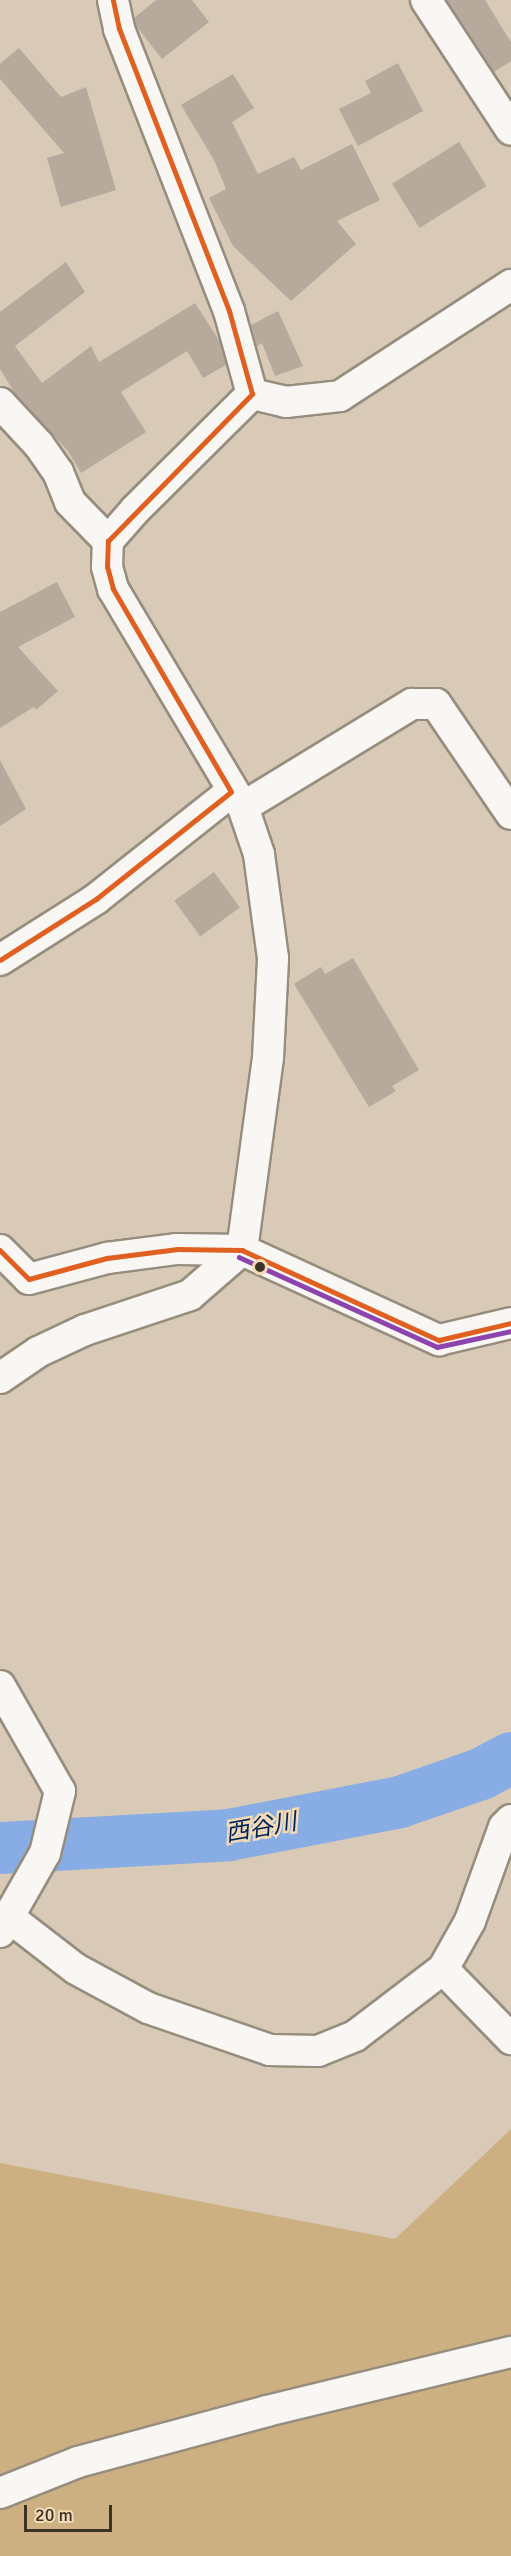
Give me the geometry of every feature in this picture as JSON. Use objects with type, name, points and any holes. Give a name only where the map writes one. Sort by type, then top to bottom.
[{"type":"street","points":[[113,0],[119,29],[229,310],[252,394]]},
{"type":"street","points":[[426,0],[511,130]]},
{"type":"street","points":[[252,394],[286,402],[340,396],[511,285]]},
{"type":"street","points":[[0,1378],[38,1352],[85,1330],[190,1295],[242,1250],[268,1058],[273,958],[259,854],[237,800],[113,589],[107,567],[108,541],[135,510],[252,394]]},
{"type":"street","points":[[0,403],[39,445],[58,472],[70,502],[108,541]]},
{"type":"street","points":[[0,960],[96,899],[237,800],[412,704],[436,704],[511,814]]},
{"type":"street","points":[[0,1250],[29,1279],[106,1258],[177,1249],[242,1250],[439,1340],[511,1323]]},
{"type":"street","points":[[0,1686],[60,1791],[45,1853],[5,1925],[76,1969],[148,2008],[270,2049],[318,2051],[356,2036],[443,1969],[470,1921],[504,1827],[511,1820]]},
{"type":"street","points":[[443,1969],[511,2039]]},
{"type":"street","points":[[0,2493],[78,2462],[267,2411],[511,2352]]},
{"type":"shaded area","points":[[511,2129],[511,2556],[0,2556],[0,2163],[395,2239]]},
{"type":"building","points":[[156,0],[192,0],[209,22],[162,59],[137,27],[134,18]]},
{"type":"building","points":[[447,0],[485,0],[511,42],[511,61],[494,72]]},
{"type":"building","points":[[19,48],[61,97],[86,87],[116,190],[61,207],[47,158],[64,153],[0,79],[0,64]]},
{"type":"building","points":[[398,63],[423,111],[358,146],[339,109],[371,93],[365,81]]},
{"type":"building","points":[[233,74],[254,108],[232,122],[258,174],[294,157],[301,170],[352,144],[380,200],[337,221],[356,244],[291,301],[233,246],[209,198],[226,189],[214,160],[181,105]]},
{"type":"building","points":[[459,142],[487,186],[420,228],[392,184]]},
{"type":"building","points":[[66,262],[85,292],[15,346],[42,383],[91,346],[99,362],[195,303],[220,342],[226,365],[203,378],[187,351],[121,392],[146,432],[81,473],[68,451],[16,395],[0,369],[0,312]]},
{"type":"building","points":[[278,311],[303,366],[275,376],[262,343],[257,346],[251,325]]},
{"type":"building","points":[[57,582],[75,617],[18,647],[58,691],[36,710],[34,707],[0,728],[0,612]]},
{"type":"building","points":[[0,760],[26,809],[0,826]]},
{"type":"building","points":[[214,872],[240,908],[200,936],[174,901]]},
{"type":"building","points":[[353,958],[419,1070],[392,1086],[396,1091],[369,1107],[294,984],[321,967],[325,974]]},
{"type":"waterway","name":"西谷川","points":[[0,1848],[229,1835],[400,1802],[481,1774],[511,1758]]},
{"type":"transit line","points":[[0,960],[96,899],[231,792],[113,589],[107,567],[108,541],[252,394],[229,311],[119,29],[113,0]]},
{"type":"transit line","points":[[0,1250],[29,1279],[107,1258],[177,1249],[242,1250],[439,1340],[511,1323]]},
{"type":"transit line","points":[[239,1257],[437,1347],[511,1331]]}]
